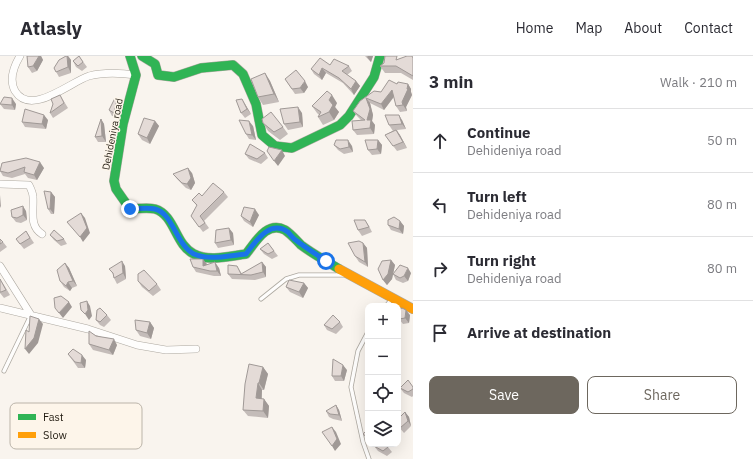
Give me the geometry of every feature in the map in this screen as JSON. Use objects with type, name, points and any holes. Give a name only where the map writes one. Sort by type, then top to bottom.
[{"type":"street","points":[[20,56],[14,67],[12,86],[16,93],[23,99],[37,102],[90,76],[119,73],[136,75],[130,56]]},
{"type":"street","points":[[142,56],[155,64],[158,75],[169,78],[178,78],[194,69],[220,64],[233,65],[243,74],[256,104],[262,135],[275,146],[292,148],[340,125],[349,116],[374,77],[380,56]]},
{"type":"street","name":"Dehideniya road","points":[[136,75],[123,124],[114,180],[116,189],[130,209],[155,209],[164,215],[185,248],[195,254],[207,257],[246,254],[260,235],[269,229],[279,228],[288,232],[296,241],[326,261],[350,274],[389,302],[413,309]]},
{"type":"street","points":[[0,184],[30,185],[33,196],[33,221],[36,230],[42,234]]},
{"type":"street","points":[[0,266],[30,315]]},
{"type":"street","points":[[0,308],[88,329],[137,345],[166,350],[196,349]]},
{"type":"lane","points":[[261,299],[286,279],[299,275],[350,274]]},
{"type":"lane","points":[[4,371],[30,315]]},
{"type":"lane","points":[[365,338],[358,352],[350,387],[363,442],[369,459]]},
{"type":"building","points":[[27,56],[39,56],[33,66],[28,67]]},
{"type":"building","points":[[66,56],[68,67],[56,72],[54,68],[59,60]]},
{"type":"building","points":[[79,56],[83,62],[78,66],[73,61]]},
{"type":"building","points":[[385,56],[397,56],[396,60],[407,56],[412,56],[413,76],[396,66],[380,66],[384,63]]},
{"type":"building","points":[[320,58],[330,65],[334,59],[349,66],[342,71],[356,81],[351,89],[339,78],[322,68],[319,75],[311,69]]},
{"type":"building","points":[[296,70],[305,81],[300,88],[292,89],[285,79]]},
{"type":"building","points":[[265,73],[274,94],[258,97],[251,79]]},
{"type":"building","points":[[389,80],[397,84],[398,82],[408,84],[408,89],[402,102],[403,105],[396,106],[392,90],[381,104],[366,98],[370,109],[367,120],[371,120],[370,128],[353,130],[352,121],[365,120],[353,111],[360,101],[374,91],[381,92]]},
{"type":"building","points":[[327,91],[332,95],[329,100],[333,105],[329,112],[318,117],[321,112],[312,106]]},
{"type":"building","points":[[60,95],[64,103],[50,113],[53,104],[51,99]]},
{"type":"building","points":[[4,97],[12,98],[12,105],[0,104]]},
{"type":"building","points":[[115,98],[117,99],[114,113],[109,110]]},
{"type":"building","points":[[242,99],[247,109],[241,113],[236,100]]},
{"type":"building","points":[[298,107],[300,122],[284,124],[280,109]]},
{"type":"building","points":[[25,109],[44,115],[42,124],[22,122]]},
{"type":"building","points":[[271,112],[283,127],[274,132],[263,123],[262,119]]},
{"type":"building","points":[[385,115],[399,115],[402,124],[389,125]]},
{"type":"building","points":[[144,118],[155,121],[147,138],[138,134]]},
{"type":"building","points":[[101,119],[102,136],[95,137]]},
{"type":"building","points":[[239,120],[249,121],[252,135],[246,134]]},
{"type":"building","points":[[396,130],[403,142],[393,146],[385,135]]},
{"type":"building","points":[[336,140],[348,140],[349,147],[340,149],[334,145]]},
{"type":"building","points":[[365,140],[378,140],[377,149],[368,150]]},
{"type":"building","points":[[250,144],[265,153],[257,159],[245,154]]},
{"type":"building","points":[[269,147],[282,150],[274,161],[267,151]]},
{"type":"building","points":[[26,158],[40,162],[34,175],[24,172],[25,167],[8,173],[0,171],[2,163]]},
{"type":"building","points":[[188,168],[191,178],[187,184],[182,183],[173,174]]},
{"type":"building","points":[[213,183],[224,192],[200,216],[205,223],[199,227],[191,216],[197,205],[192,200],[199,193],[202,196]]},
{"type":"building","points":[[44,191],[51,192],[50,209],[48,209]]},
{"type":"building","points":[[23,206],[23,215],[17,218],[12,217],[11,210]]},
{"type":"building","points":[[244,207],[255,209],[250,222],[241,216]]},
{"type":"building","points":[[81,213],[87,228],[80,237],[67,222]]},
{"type":"building","points":[[394,217],[400,221],[399,229],[388,225],[388,220]]},
{"type":"building","points":[[354,220],[365,220],[369,227],[358,230]]},
{"type":"building","points":[[229,228],[231,240],[215,243],[216,230]]},
{"type":"building","points":[[54,230],[64,239],[57,241],[50,235]]},
{"type":"building","points":[[26,231],[30,238],[20,244],[16,239]]},
{"type":"building","points":[[359,241],[363,243],[365,262],[355,256],[348,243]]},
{"type":"building","points":[[268,243],[274,251],[268,254],[260,249]]},
{"type":"building","points":[[190,259],[203,259],[203,266],[215,262],[217,271],[193,267]]},
{"type":"building","points":[[391,260],[388,274],[383,280],[378,269],[382,261]]},
{"type":"building","points":[[122,261],[123,273],[114,278],[113,273],[109,269]]},
{"type":"building","points":[[262,262],[263,272],[251,275],[228,274],[228,265],[237,266],[241,274]]},
{"type":"building","points":[[65,263],[73,281],[68,282],[66,286],[60,281],[57,270]]},
{"type":"building","points":[[400,265],[408,268],[404,276],[400,278],[393,274]]},
{"type":"building","points":[[144,270],[157,284],[149,291],[138,281],[138,274]]},
{"type":"building","points":[[0,279],[6,290],[1,292],[0,292]]},
{"type":"building","points":[[289,280],[304,283],[299,292],[286,287]]},
{"type":"building","points":[[61,296],[69,302],[59,313],[55,308],[54,298]]},
{"type":"building","points":[[87,301],[88,310],[85,314],[81,310],[80,303]]},
{"type":"building","points":[[100,308],[107,315],[100,322],[96,320],[97,310]]},
{"type":"building","points":[[401,308],[406,310],[405,318],[401,319]]},
{"type":"building","points":[[333,315],[340,322],[332,329],[324,325]]},
{"type":"building","points":[[30,316],[39,319],[34,338],[25,349],[26,330],[29,332]]},
{"type":"building","points":[[135,320],[150,322],[147,333],[136,330]]},
{"type":"building","points":[[89,331],[96,336],[114,339],[109,350],[89,344]]},
{"type":"building","points":[[73,349],[82,355],[81,363],[75,362],[68,354]]},
{"type":"building","points":[[333,359],[343,365],[341,376],[332,376]]},
{"type":"building","points":[[249,364],[263,367],[258,383],[256,398],[264,399],[263,411],[243,410],[245,384]]},
{"type":"building","points":[[408,380],[413,389],[408,392],[401,388]]},
{"type":"building","points":[[336,405],[339,415],[330,414],[326,411]]},
{"type":"building","points":[[405,412],[408,421],[401,427],[401,416]]},
{"type":"building","points":[[332,427],[337,439],[332,446],[322,432]]},
{"type":"building","points":[[376,447],[388,447],[383,451]]},
{"type":"traffic: fast","points":[[130,56],[136,75],[123,124],[114,181],[116,189],[130,209],[152,208],[162,212],[167,217],[188,250],[194,254],[206,258],[220,258],[246,254],[267,230],[279,228],[285,230],[301,245],[339,269]]},
{"type":"traffic: fast","points":[[142,56],[155,64],[158,75],[174,77],[201,68],[233,65],[243,74],[256,104],[262,135],[275,146],[292,148],[340,125],[349,116],[374,77],[380,56]]},
{"type":"traffic: slow","points":[[339,269],[413,309]]},
{"type":"route","points":[[130,209],[155,209],[164,215],[185,248],[195,254],[207,257],[246,254],[260,235],[269,229],[279,228],[288,232],[296,241],[326,261]]}]
